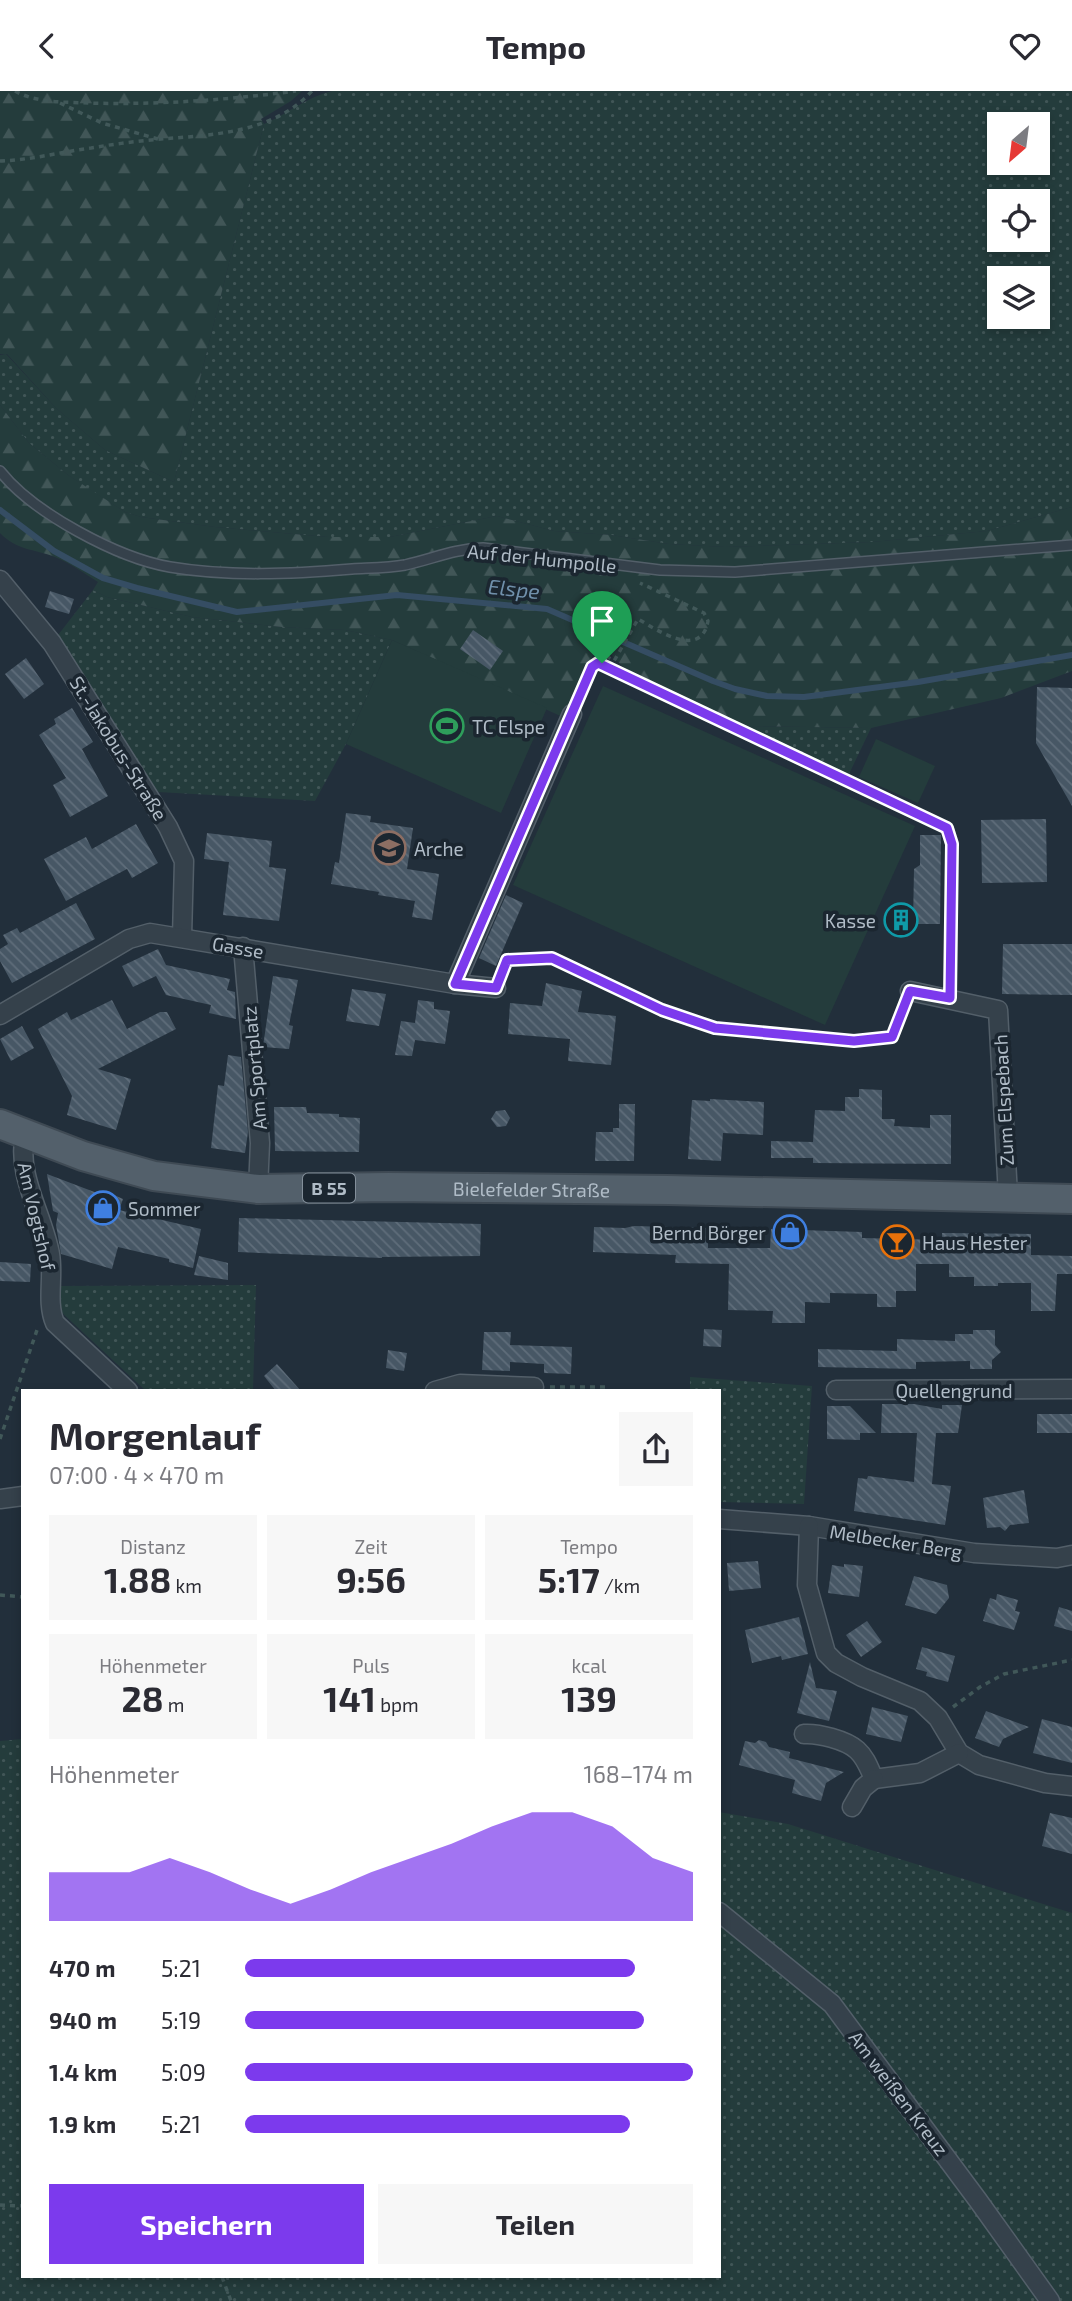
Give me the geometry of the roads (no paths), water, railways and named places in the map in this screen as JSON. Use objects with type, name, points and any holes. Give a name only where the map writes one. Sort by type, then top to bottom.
[{"type":"main road","name":"Bielefelder Straße","points":[[12,1129],[83,1156],[155,1176],[258,1189],[388,1187],[668,1190],[1072,1199]]},
{"type":"street","name":"St.-Jakobus-Straße","points":[[0,580],[52,643],[169,827],[184,861],[182,937]]},
{"type":"street","points":[[455,984],[572,714]]},
{"type":"street","name":"Gasse","points":[[0,1015],[128,939],[150,933],[455,984],[496,988]]},
{"type":"street","name":"Am Sportplatz","points":[[243,947],[259,1119],[258,1189]]},
{"type":"street","name":"Zum Elspebach","points":[[910,991],[998,1010],[1008,1196]]},
{"type":"street","name":"Am Vogtshof","points":[[12,1129],[50,1254],[51,1313],[55,1323],[126,1389]]},
{"type":"street","points":[[442,1389],[460,1384],[534,1387]]},
{"type":"street","name":"Quellengrund","points":[[836,1390],[1072,1389]]},
{"type":"street","points":[[0,1499],[21,1496]]},
{"type":"street","name":"Melbecker Berg","points":[[721,1518],[809,1527],[974,1553],[1057,1558],[1072,1555]]},
{"type":"street","points":[[809,1527],[807,1585],[826,1653],[836,1663],[862,1677],[920,1700],[938,1718],[959,1753],[979,1765],[1045,1783],[1072,1786]]},
{"type":"street","points":[[804,1734],[817,1733],[855,1748],[866,1760],[874,1779]]},
{"type":"street","points":[[852,1807],[863,1788],[874,1779],[920,1773],[959,1753]]},
{"type":"street","name":"Am weißen Kreuz","points":[[721,1914],[832,2004],[1050,2301]]},
{"type":"lane","name":"Auf der Humpolle","points":[[0,471],[38,507],[81,532],[135,557],[169,566],[213,572],[313,572],[404,565],[461,548],[483,548],[660,570],[735,572],[1072,545]]},
{"type":"waterway","name":"Elspe","points":[[0,510],[54,551],[103,578],[137,588],[237,612],[397,595],[547,609],[713,681],[767,696],[804,697],[918,682],[1072,655]]},
{"type":"place","name":"TC Elspe","points":[[447,726]]},
{"type":"place","name":"Arche","points":[[389,848]]},
{"type":"place","name":"Kasse","points":[[901,920]]},
{"type":"place","name":"Sommer","points":[[103,1208]]},
{"type":"place","name":"Bernd Börger","points":[[790,1232]]},
{"type":"place","name":"Haus Hester","points":[[897,1242]]}]
